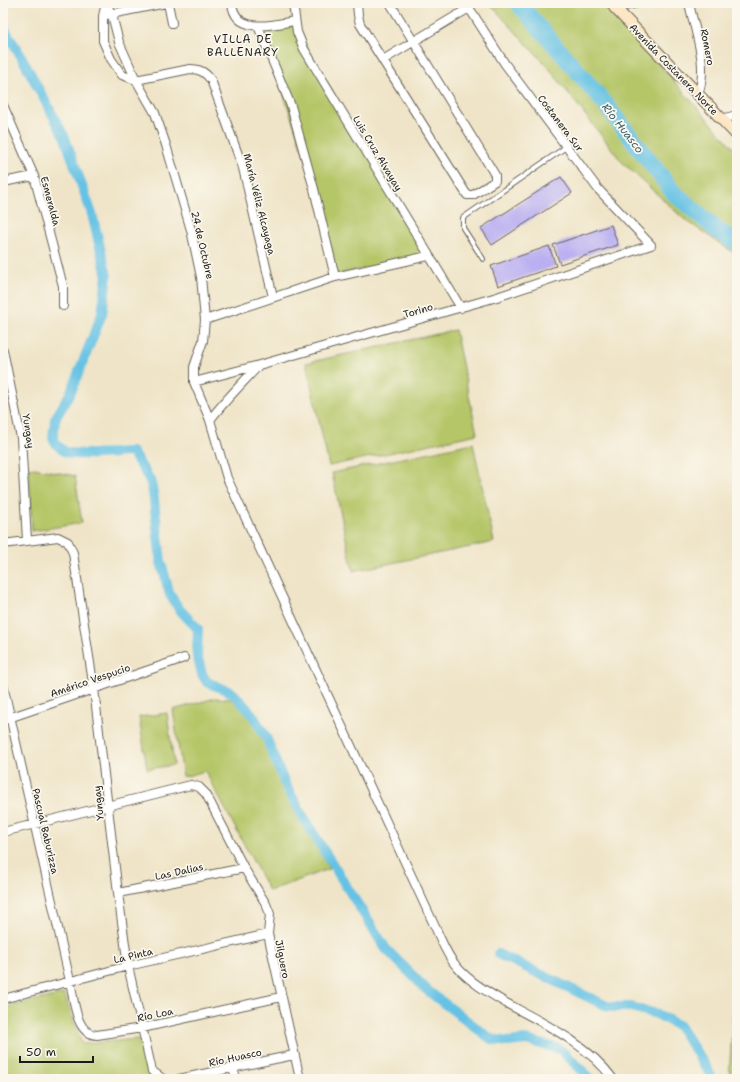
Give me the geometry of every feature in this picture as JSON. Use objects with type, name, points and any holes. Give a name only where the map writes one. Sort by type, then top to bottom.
[{"type":"main road","name":"Avenida Costanera Norte","points":[[613,5],[737,135]]},
{"type":"street","name":"24 de Octubre","points":[[106,3],[107,15],[103,41],[111,59],[122,76],[136,80]]},
{"type":"street","points":[[107,15],[167,3],[172,23]]},
{"type":"street","points":[[232,3],[236,17],[246,24],[258,26],[294,22]]},
{"type":"street","name":"Luis Cruz Alvayay","points":[[293,3],[294,22],[304,49],[428,256],[461,308]]},
{"type":"street","points":[[357,3],[360,24],[467,195],[473,195],[494,181],[495,176],[390,3]]},
{"type":"street","points":[[613,5],[638,3]]},
{"type":"street","name":"Romero","points":[[689,3],[703,66],[703,82],[698,94]]},
{"type":"street","points":[[383,60],[467,5]]},
{"type":"street","name":"Costanera Sur","points":[[467,5],[505,64],[598,189],[651,245]]},
{"type":"street","name":"24 de Octubre","points":[[107,15],[136,80],[155,114],[191,230],[201,277],[205,320],[203,341],[194,367],[194,382],[210,420],[231,486],[450,959],[467,977],[488,992],[577,1045],[608,1071],[613,1079]]},
{"type":"street","points":[[258,26],[291,106],[314,189],[335,277]]},
{"type":"street","name":"María Véliz Alcayaga","points":[[136,80],[190,69],[198,69],[206,74],[211,80],[243,168],[273,297]]},
{"type":"street","name":"Esmeralda","points":[[3,105],[34,176],[63,286],[63,306]]},
{"type":"street","points":[[721,119],[737,115]]},
{"type":"street","points":[[3,182],[34,176]]},
{"type":"street","name":"Torino","points":[[194,382],[461,308],[651,245]]},
{"type":"street","points":[[205,320],[335,277],[428,256]]},
{"type":"street","name":"Yungay","points":[[3,350],[21,438],[27,540],[58,537],[68,542],[73,553],[94,689],[128,966],[152,1071],[163,1079]]},
{"type":"street","points":[[210,420],[226,399],[239,388],[259,365]]},
{"type":"street","points":[[3,544],[27,540]]},
{"type":"street","name":"Américo Vespucio","points":[[7,719],[184,658]]},
{"type":"street","name":"Pascual Baburizza","points":[[3,685],[7,719],[70,981]]},
{"type":"street","name":"Jilguero","points":[[109,806],[190,785],[199,787],[206,794],[244,868],[266,904],[270,914],[268,934],[300,1079]]},
{"type":"street","points":[[3,832],[33,823],[109,806]]},
{"type":"street","name":"Las Dalias","points":[[118,894],[244,868]]},
{"type":"street","name":"La Pinta","points":[[3,999],[128,966],[268,934]]},
{"type":"street","name":"Río Loa","points":[[70,981],[80,1022],[84,1030],[90,1035],[142,1028],[281,997]]},
{"type":"street","name":"Río Huasco","points":[[180,1079],[294,1055]]},
{"type":"street","points":[[233,1068],[236,1079]]},
{"type":"lane","points":[[483,259],[463,228],[463,218],[566,147]]},
{"type":"green space","points":[[489,3],[604,3],[737,152],[737,255],[684,219],[622,162],[548,67]]},
{"type":"green space","points":[[293,23],[426,255],[336,275],[316,189],[261,28]]},
{"type":"green space","points":[[455,330],[477,434],[329,466],[306,363]]},
{"type":"green space","points":[[473,443],[494,542],[353,571],[332,473]]},
{"type":"green space","points":[[29,467],[75,476],[82,523],[32,531]]},
{"type":"green space","points":[[215,698],[232,699],[260,727],[329,869],[269,891],[205,771],[183,777],[173,710]]},
{"type":"green space","points":[[167,713],[174,765],[147,769],[139,717]]},
{"type":"green space","points":[[737,945],[737,1079],[729,1079]]},
{"type":"green space","points":[[64,994],[82,1044],[138,1039],[156,1079],[3,1079],[3,1008]]},
{"type":"building","points":[[561,177],[572,193],[492,245],[481,228]]},
{"type":"building","points":[[611,225],[618,245],[560,264],[553,245]]},
{"type":"building","points":[[549,246],[556,266],[498,286],[491,266]]},
{"type":"waterway","name":"Río Huasco","points":[[518,3],[598,95],[674,193],[717,230],[737,243]]},
{"type":"waterway","points":[[3,26],[21,56],[65,138],[92,214],[107,276],[102,314],[70,394],[55,419],[54,440],[58,446],[66,452],[72,453],[89,454],[132,452],[150,480],[153,492],[161,562],[170,595],[180,610],[198,629],[197,655],[202,674],[207,682],[233,693],[252,714],[266,737],[284,782],[304,819],[386,949],[428,991],[491,1039],[508,1042],[526,1040],[560,1049],[591,1079]]},
{"type":"waterway","points":[[498,954],[609,1007],[631,1007],[657,1014],[679,1026],[708,1070],[712,1079]]},
{"type":"district","name":"VILLA DE BALLENARY","points":[[243,45]]}]
